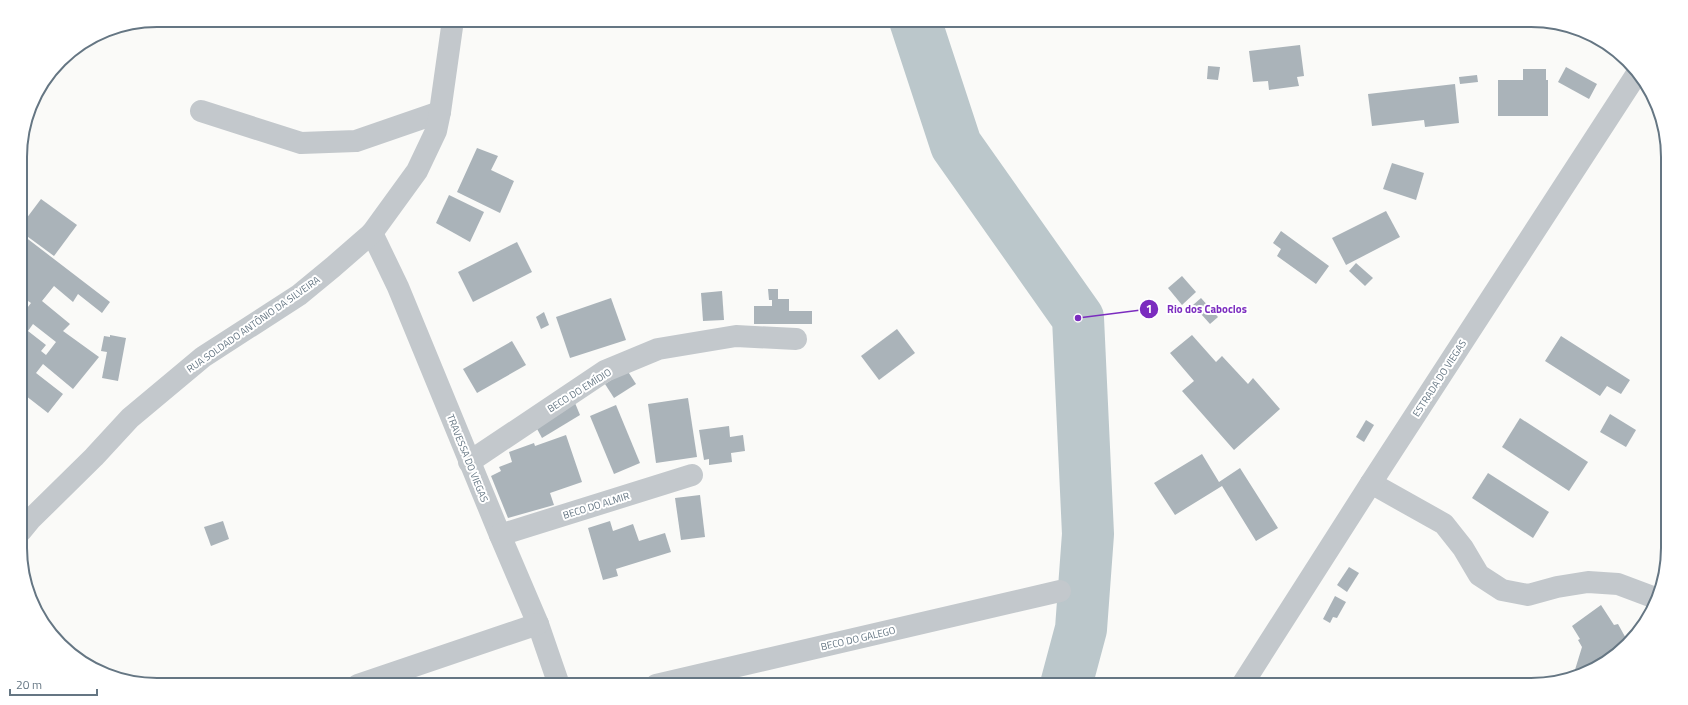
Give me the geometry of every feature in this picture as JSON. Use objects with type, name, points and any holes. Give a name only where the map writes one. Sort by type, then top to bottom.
[{"type":"street","name":"RUA SOLDADO ANTÔNIO DA SILVEIRA","points":[[27,518],[94,457],[130,418],[203,357],[299,295],[372,233],[420,166],[436,131],[452,27]]},
{"type":"street","name":"ESTRADA DO VIEGAS","points":[[1246,678],[1371,483],[1634,78]]},
{"type":"street","points":[[201,111],[301,143],[356,141],[440,112]]},
{"type":"street","name":"TRAVESSA DO VIEGAS","points":[[372,233],[398,287],[469,462],[538,624],[557,678]]},
{"type":"street","name":"BECO DO EMÍDIO","points":[[469,462],[605,371],[658,349],[736,336],[796,339]]},
{"type":"street","name":"BECO DO ALMIR","points":[[500,535],[692,475]]},
{"type":"street","points":[[1371,483],[1444,524],[1463,548],[1479,575],[1502,590],[1528,595],[1557,587],[1588,582],[1618,584],[1652,597]]},
{"type":"street","name":"BECO DO GALEGO","points":[[686,678],[1060,591]]},
{"type":"street","points":[[379,678],[538,624]]},
{"type":"building","points":[[1300,45],[1304,76],[1297,77],[1299,86],[1269,90],[1268,81],[1253,82],[1249,51]]},
{"type":"building","points":[[1208,66],[1220,67],[1218,80],[1207,79]]},
{"type":"building","points":[[1566,67],[1597,84],[1589,99],[1558,82]]},
{"type":"building","points":[[1523,69],[1546,69],[1546,80],[1548,80],[1548,116],[1498,116],[1498,80],[1523,80]]},
{"type":"building","points":[[1477,75],[1478,82],[1460,84],[1459,77]]},
{"type":"building","points":[[1455,84],[1459,123],[1425,127],[1424,120],[1372,126],[1368,94]]},
{"type":"building","points":[[477,148],[498,156],[491,170],[514,181],[500,213],[457,192]]},
{"type":"building","points":[[1392,163],[1424,173],[1416,200],[1383,189]]},
{"type":"building","points":[[449,195],[484,212],[470,242],[436,223]]},
{"type":"building","points":[[41,199],[77,225],[54,256],[27,236],[27,218]]},
{"type":"building","points":[[1386,211],[1400,237],[1346,265],[1332,238]]},
{"type":"building","points":[[1281,231],[1329,266],[1316,284],[1277,256],[1281,249],[1273,243]]},
{"type":"building","points":[[27,238],[110,302],[102,313],[78,294],[73,302],[54,286],[42,301],[70,324],[63,331],[99,357],[73,389],[43,364],[36,373],[63,394],[48,413],[27,397],[27,308],[31,303],[28,301],[27,302]],"holes":[[[33,324],[56,342],[46,355],[41,351],[46,345],[28,331]]]},
{"type":"building","points":[[517,242],[532,272],[473,302],[458,272]]},
{"type":"building","points":[[1356,263],[1373,278],[1365,286],[1349,271]]},
{"type":"building","points":[[1182,276],[1196,292],[1182,305],[1168,288]]},
{"type":"building","points":[[768,289],[778,289],[778,299],[789,299],[789,311],[812,311],[812,324],[754,324],[754,306],[772,306],[772,300],[769,300]]},
{"type":"building","points":[[722,291],[724,320],[703,321],[701,293]]},
{"type":"building","points":[[611,298],[626,340],[570,358],[556,317]]},
{"type":"building","points":[[1201,298],[1218,317],[1210,324],[1193,305]]},
{"type":"building","points":[[544,312],[549,325],[541,329],[536,317]]},
{"type":"building","points":[[897,329],[915,353],[879,380],[861,356]]},
{"type":"building","points":[[110,335],[126,338],[118,381],[102,378],[107,352],[101,351],[104,336],[110,337]]},
{"type":"building","points":[[1192,335],[1216,362],[1222,356],[1248,384],[1253,378],[1280,409],[1234,450],[1182,391],[1194,381],[1170,353]]},
{"type":"building","points":[[1561,336],[1630,380],[1621,394],[1607,386],[1600,396],[1545,361]]},
{"type":"building","points":[[512,341],[526,365],[477,393],[463,369]]},
{"type":"building","points":[[627,370],[636,384],[614,398],[605,384]]},
{"type":"building","points":[[688,398],[697,457],[656,463],[648,404]]},
{"type":"building","points":[[575,403],[580,415],[542,438],[536,427]]},
{"type":"building","points":[[616,405],[640,463],[614,474],[590,416]]},
{"type":"building","points":[[1610,414],[1636,430],[1626,447],[1600,432]]},
{"type":"building","points":[[1520,418],[1588,462],[1569,491],[1502,447]]},
{"type":"building","points":[[1366,420],[1374,425],[1364,442],[1356,437]]},
{"type":"building","points":[[729,426],[730,437],[743,435],[745,451],[731,453],[732,462],[709,465],[709,459],[704,460],[699,430]]},
{"type":"building","points":[[566,435],[582,482],[550,493],[554,505],[508,518],[491,476],[501,471],[499,467],[512,462],[509,452],[534,443],[535,446]]},
{"type":"building","points":[[1202,454],[1219,482],[1240,468],[1278,528],[1256,541],[1222,486],[1175,515],[1154,483]]},
{"type":"building","points":[[1488,473],[1549,512],[1533,538],[1472,498]]},
{"type":"building","points":[[700,495],[705,537],[681,540],[675,498]]},
{"type":"building","points":[[223,521],[229,539],[211,546],[204,527]]},
{"type":"building","points":[[610,521],[613,531],[633,524],[639,541],[665,533],[671,552],[616,569],[618,576],[603,580],[588,528]]},
{"type":"building","points":[[1349,567],[1359,573],[1347,592],[1337,585]]},
{"type":"building","points":[[1335,596],[1346,602],[1337,618],[1333,617],[1330,623],[1323,619]]},
{"type":"building","points":[[1601,605],[1614,625],[1618,624],[1626,638],[1603,656],[1588,665],[1575,670],[1582,647],[1578,640],[1580,639],[1572,626]]},
{"type":"waterway","points":[[917,27],[956,145],[1078,318],[1088,534],[1081,629],[1068,678]]},
{"type":"place","name":"Rio dos Caboclos","points":[[1078,318]]}]
